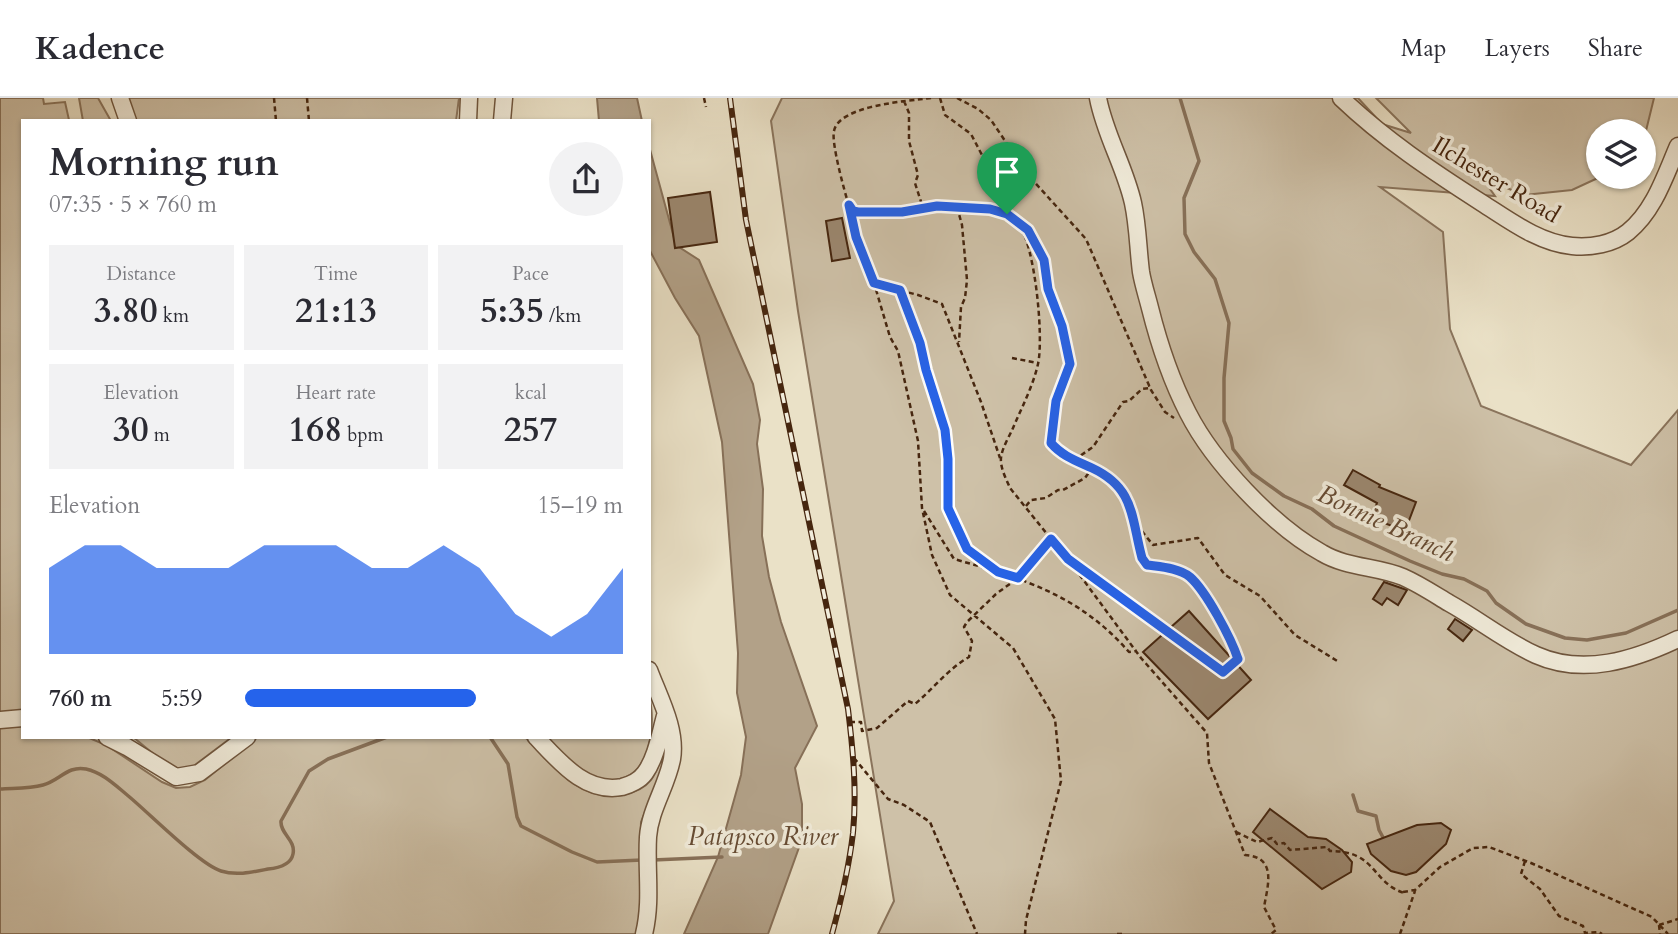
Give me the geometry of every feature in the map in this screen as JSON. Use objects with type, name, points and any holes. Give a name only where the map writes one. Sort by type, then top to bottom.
[{"type":"street","points":[[120,98],[127,119]]},
{"type":"street","points":[[468,119],[469,98]]},
{"type":"street","points":[[502,119],[503,98]]},
{"type":"street","points":[[1098,98],[1102,120],[1133,202],[1141,273],[1156,333],[1169,370],[1196,428],[1253,497],[1300,540],[1324,555],[1344,563],[1404,577],[1536,655],[1553,661],[1604,664],[1630,659],[1678,639]]},
{"type":"street","name":"Ilchester Road","points":[[1341,98],[1394,144],[1454,185],[1523,229],[1556,243],[1572,246],[1590,247],[1608,243],[1627,233],[1643,216],[1659,190],[1678,146]]},
{"type":"street","points":[[644,934],[648,919],[650,823],[672,758],[672,740],[666,714],[651,675]]},
{"type":"street","points":[[538,739],[570,771],[584,780],[612,788],[625,786],[645,774],[666,714]]},
{"type":"street","points":[[0,720],[21,718]]},
{"type":"street","points":[[111,739],[176,777],[199,773],[244,739]]},
{"type":"path","points":[[274,98],[276,119]]},
{"type":"path","points":[[307,98],[309,119]]},
{"type":"path","points":[[704,98],[706,107]]},
{"type":"path","points":[[931,98],[905,100],[858,110],[839,121],[834,131],[843,186],[856,237],[874,283],[890,337],[898,351],[918,442],[922,508],[932,555],[950,595],[1013,648],[1055,719],[1061,781],[1026,920],[1026,934]]},
{"type":"path","points":[[940,98],[945,115],[971,134],[984,157],[1007,214]]},
{"type":"path","points":[[957,98],[978,109],[990,120],[1028,175],[1086,239],[1149,384],[1165,412],[1196,428]]},
{"type":"path","points":[[905,100],[909,113],[909,141],[918,175],[915,183],[923,208]]},
{"type":"path","points":[[849,205],[853,211],[858,212],[902,212],[937,206],[990,209],[1007,214],[1028,230],[1044,260],[1048,289],[1062,326],[1070,364],[1056,401],[1051,443],[1058,452],[1118,484],[1129,502],[1142,558],[1147,565],[1177,571],[1190,578],[1221,622],[1238,659],[1223,672],[1068,559]]},
{"type":"path","points":[[957,207],[967,280],[961,307],[959,343]]},
{"type":"path","points":[[1000,458],[1038,363],[1040,334],[1037,292],[1024,233],[1019,224]]},
{"type":"path","points":[[874,283],[942,304],[959,343],[1010,488],[1068,559],[1141,658],[1207,733],[1209,763],[1245,855],[1253,855],[1265,863],[1268,870],[1270,880],[1264,906],[1276,930],[1271,934]]},
{"type":"path","points":[[900,290],[920,343],[945,430],[948,508],[967,549],[998,572]]},
{"type":"path","points":[[1012,358],[1038,363]]},
{"type":"path","points":[[1074,460],[1093,447],[1123,402],[1129,401],[1142,389],[1150,388],[1149,384]]},
{"type":"path","points":[[1025,507],[1031,499],[1046,498],[1086,478],[1092,468]]},
{"type":"path","points":[[922,508],[954,559],[1046,588],[1087,614],[1129,652],[1137,651]]},
{"type":"path","points":[[1133,520],[1153,545],[1198,538],[1225,575],[1260,596],[1296,635],[1339,662]]},
{"type":"path","points":[[850,722],[861,722],[862,731],[877,728],[908,701],[915,704],[935,688],[956,665],[969,657],[972,641],[964,627],[973,615],[1018,578],[1051,539]]},
{"type":"path","points":[[854,758],[888,799],[904,804],[930,822],[977,934]]},
{"type":"path","points":[[1236,832],[1256,842],[1272,838],[1277,844],[1284,843],[1290,849],[1327,846],[1330,851],[1350,851],[1372,865],[1391,887],[1407,893],[1415,890],[1440,867],[1473,848],[1496,849],[1652,917],[1668,934]]},
{"type":"path","points":[[1525,861],[1521,874],[1540,889],[1559,916],[1583,926],[1585,933],[1602,934]]},
{"type":"path","points":[[1400,934],[1415,890]]},
{"type":"path","points":[[1660,925],[1678,919]]},
{"type":"path","points":[[1660,925],[1660,934]]},
{"type":"shaded area","points":[[0,98],[43,98],[44,104],[65,102],[69,119],[21,119],[21,739],[92,739],[176,788],[190,787],[205,780],[256,739],[527,739],[568,779],[593,793],[607,796],[631,793],[648,783],[656,772],[665,745],[667,758],[641,822],[643,894],[638,934],[0,934]]},
{"type":"shaded area","points":[[79,98],[98,98],[110,119],[83,119]]},
{"type":"shaded area","points":[[123,98],[459,98],[456,119],[132,119]]},
{"type":"shaded area","points":[[782,98],[1358,98],[1382,124],[1411,133],[1376,98],[1654,98],[1649,119],[1586,119],[1586,184],[1572,190],[1524,195],[1482,178],[1495,196],[1380,187],[1443,232],[1450,329],[1481,406],[1631,465],[1678,410],[1678,934],[878,934],[894,901],[798,311],[771,121]]},
{"type":"shaded area","points":[[135,739],[229,739],[191,768],[173,770]]},
{"type":"shaded area","points":[[539,739],[650,739],[644,759],[637,769],[627,776],[602,780],[575,768]]},
{"type":"water","points":[[597,98],[637,98],[642,119],[599,119]]},
{"type":"water","name":"Patapsco River","points":[[651,153],[676,245],[699,260],[753,384],[760,420],[757,444],[763,489],[762,536],[769,577],[781,622],[817,726],[795,768],[802,804],[802,839],[768,934],[684,934],[718,857],[741,775],[746,737],[737,693],[738,653],[722,442],[699,336],[651,253]]},
{"type":"building","points":[[710,192],[717,242],[675,248],[668,198]]},
{"type":"building","points":[[842,218],[850,258],[832,261],[826,221]]},
{"type":"building","points":[[1353,470],[1380,485],[1379,487],[1416,502],[1405,531],[1371,518],[1377,503],[1344,485]]},
{"type":"building","points":[[1384,582],[1407,590],[1398,605],[1387,598],[1382,605],[1373,599]]},
{"type":"building","points":[[1189,611],[1251,680],[1208,719],[1143,652]]},
{"type":"building","points":[[1455,619],[1472,630],[1463,641],[1448,629]]},
{"type":"building","points":[[1270,809],[1308,837],[1326,839],[1342,850],[1352,862],[1351,872],[1322,889],[1253,832]]},
{"type":"building","points":[[1441,823],[1451,830],[1446,844],[1416,872],[1406,875],[1391,871],[1371,854],[1367,844],[1417,825]]},
{"type":"waterway","name":"Bonnie Branch","points":[[1180,98],[1199,161],[1184,198],[1185,234],[1194,252],[1215,279],[1229,323],[1224,378],[1224,421],[1233,449],[1252,473],[1284,496],[1312,509],[1334,526],[1410,561],[1442,574],[1464,579],[1487,591],[1496,603],[1526,624],[1565,638],[1587,640],[1626,633],[1678,610]]},
{"type":"waterway","points":[[0,789],[38,786],[74,769],[92,771],[117,786],[211,866],[227,872],[250,872],[280,867],[292,858],[292,845],[281,821],[309,771],[328,759],[382,739]]},
{"type":"waterway","points":[[491,739],[508,764],[521,826],[597,862],[642,860]]},
{"type":"waterway","points":[[1353,795],[1358,811],[1376,816],[1385,841]]},
{"type":"waterway","points":[[653,860],[722,857]]},
{"type":"railway","points":[[730,98],[746,220],[848,709],[854,771],[854,817],[847,871],[832,934]]},
{"type":"route","points":[[849,205],[853,211],[858,212],[902,212],[937,206],[990,209],[1007,214],[1028,230],[1044,260],[1048,289],[1062,326],[1070,364],[1056,401],[1051,443],[1058,452],[1118,484],[1129,502],[1142,558],[1147,565],[1177,571],[1190,578],[1216,614],[1238,659],[1223,672],[1068,559],[1051,539],[1018,578],[998,572],[967,549],[948,508],[949,479],[945,430],[914,325],[900,290],[874,283],[856,237],[849,205]]}]
